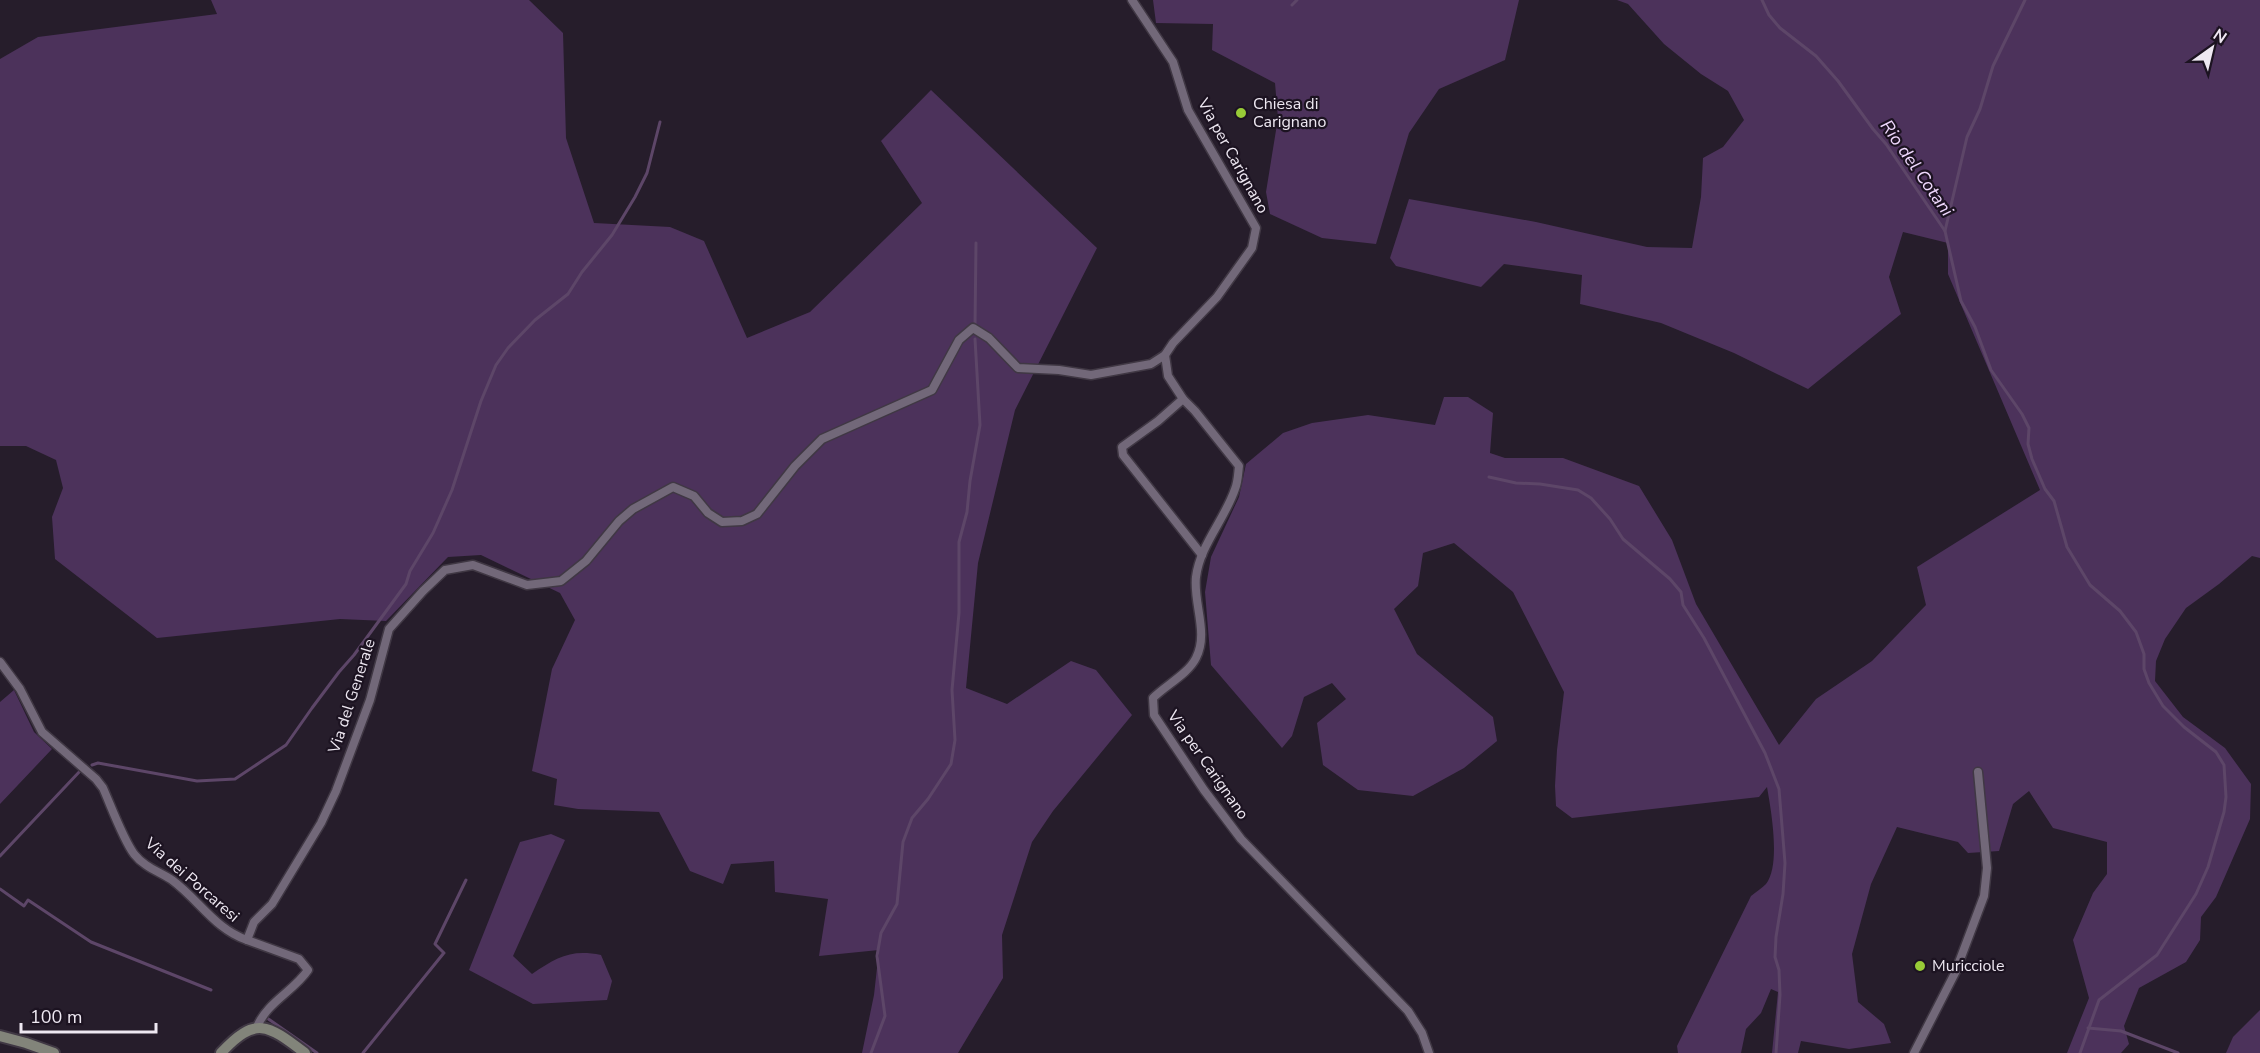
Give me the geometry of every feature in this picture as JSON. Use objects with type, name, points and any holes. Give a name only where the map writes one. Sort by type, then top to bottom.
[{"type":"street","name":"Via per Carignano","points":[[1132,0],[1173,62],[1188,110],[1256,228],[1252,248],[1217,297],[1173,343],[1166,355],[1168,376],[1183,399],[1239,466],[1236,488],[1202,555],[1196,574],[1195,592],[1200,625],[1198,655],[1193,665],[1152,698],[1154,715],[1204,790],[1241,839],[1408,1011],[1422,1033],[1429,1053]]},
{"type":"street","name":"Via del Generale","points":[[247,940],[254,922],[272,904],[336,791],[370,700],[389,629],[445,570],[473,565],[527,585],[561,581],[586,561],[619,521],[633,509],[673,487],[694,496],[708,513],[722,522],[742,521],[757,514],[795,466],[822,440],[932,390],[959,340],[973,328],[989,338],[1018,368],[1059,370],[1091,375],[1151,364],[1166,355]]},
{"type":"street","points":[[1183,399],[1158,421],[1122,447],[1123,455],[1202,555]]},
{"type":"street","name":"Via dei Porcaresi","points":[[0,662],[20,689],[42,732],[96,779],[103,788],[135,855],[150,868],[172,880],[220,927],[247,940]]},
{"type":"street","points":[[1914,1053],[1955,973],[1984,897],[1987,868],[1978,772]]},
{"type":"street","points":[[247,940],[299,959],[308,970],[301,980],[271,1005],[257,1027]]},
{"type":"street","points":[[220,1053],[240,1034],[257,1027],[278,1033],[305,1053]]},
{"type":"street","points":[[0,1036],[54,1053]]},
{"type":"shaded area","points":[[211,0],[529,0],[563,33],[566,138],[594,223],[670,227],[704,241],[747,338],[810,312],[922,203],[881,141],[931,90],[1097,248],[1015,410],[978,563],[966,688],[1007,704],[1071,661],[1096,670],[1132,715],[1053,811],[1032,842],[1002,935],[1003,978],[958,1053],[862,1053],[874,995],[879,950],[819,956],[828,899],[775,892],[774,861],[731,864],[723,884],[690,871],[659,812],[578,809],[554,805],[557,779],[532,771],[552,669],[575,620],[560,593],[481,555],[448,557],[386,621],[340,619],[157,638],[55,559],[52,517],[63,488],[56,460],[26,446],[0,446],[0,59],[38,37],[217,14]]},
{"type":"shaded area","points":[[1153,0],[1519,0],[1505,60],[1439,89],[1409,133],[1376,244],[1322,238],[1270,214],[1266,192],[1278,118],[1275,83],[1212,50],[1213,24],[1156,23]]},
{"type":"shaded area","points":[[1617,0],[2260,0],[2260,558],[2252,556],[2186,608],[2165,639],[2156,661],[2155,681],[2183,717],[2225,748],[2251,784],[2250,819],[2216,897],[2201,917],[2200,940],[2186,962],[2139,988],[2124,1026],[2129,1044],[2121,1053],[2067,1053],[2089,998],[2073,940],[2093,893],[2107,874],[2107,842],[2053,828],[2029,791],[2013,804],[1999,851],[1968,853],[1958,842],[1897,827],[1871,884],[1852,954],[1858,1002],[1884,1024],[1891,1043],[1849,1049],[1801,1041],[1798,1053],[1772,1053],[1778,992],[1771,989],[1761,1013],[1746,1029],[1741,1053],[1678,1053],[1677,1046],[1751,896],[1766,884],[1771,875],[1774,837],[1767,787],[1759,797],[1572,818],[1556,806],[1557,750],[1564,692],[1513,592],[1454,543],[1423,553],[1418,586],[1394,609],[1417,654],[1493,717],[1497,741],[1464,768],[1413,796],[1358,790],[1323,765],[1317,723],[1346,699],[1332,683],[1304,697],[1292,736],[1282,748],[1211,665],[1205,592],[1211,557],[1239,497],[1246,464],[1283,433],[1312,423],[1368,415],[1435,425],[1444,397],[1468,397],[1493,413],[1490,453],[1505,458],[1563,458],[1639,486],[1672,540],[1696,604],[1779,745],[1816,699],[1872,661],[1926,605],[1917,567],[2040,490],[1948,274],[1948,243],[1903,232],[1889,277],[1901,314],[1808,389],[1734,353],[1661,323],[1580,304],[1582,275],[1504,264],[1481,287],[1396,266],[1390,258],[1409,199],[1536,222],[1647,247],[1692,248],[1701,197],[1703,158],[1723,147],[1744,120],[1728,91],[1701,74],[1664,44],[1628,4]]},
{"type":"shaded area","points":[[14,690],[34,732],[52,749],[0,804],[0,702]]},
{"type":"shaded area","points":[[551,834],[565,840],[513,956],[532,974],[565,956],[581,953],[601,955],[612,981],[607,1000],[533,1004],[469,970],[520,842]]},
{"type":"shaded area","points":[[2260,1010],[2260,1053],[2226,1053],[2233,1037]]},
{"type":"waterway","points":[[1292,5],[1297,0]]},
{"type":"waterway","name":"Rio del Cotani","points":[[1762,0],[1769,15],[1780,28],[1816,56],[1838,81],[1886,144],[1945,231],[1961,301],[1975,327],[1991,370],[2022,414],[2029,428],[2028,444],[2032,459],[2045,489],[2054,501],[2067,547],[2090,585],[2120,611],[2136,632],[2144,654],[2144,669],[2149,683],[2163,706],[2184,727],[2216,752],[2224,765],[2226,797],[2224,812],[2208,867],[2196,894],[2157,955],[2099,1000],[2080,1053]]},
{"type":"waterway","points":[[1945,231],[1967,137],[1980,109],[1993,66],[2025,0]]},
{"type":"waterway","points":[[92,765],[98,763],[197,781],[235,779],[286,745],[406,584],[410,571],[433,533],[452,490],[481,401],[496,365],[508,348],[535,320],[568,294],[582,272],[612,235],[647,173],[660,122]]},
{"type":"waterway","points":[[975,326],[976,243]]},
{"type":"waterway","points":[[871,1053],[885,1016],[877,956],[881,933],[897,904],[903,842],[912,818],[928,799],[951,764],[955,740],[952,690],[959,613],[959,542],[967,512],[980,425],[975,339]]},
{"type":"waterway","points":[[1489,477],[1516,483],[1578,490],[1591,498],[1610,519],[1623,539],[1670,579],[1681,592],[1683,605],[1704,638],[1765,753],[1779,789],[1785,863],[1775,957],[1779,970],[1780,995],[1776,1053]]},
{"type":"waterway","points":[[0,856],[81,770]]},
{"type":"waterway","points":[[363,1053],[444,953],[435,944],[466,880]]},
{"type":"waterway","points":[[0,889],[24,906],[28,900],[91,942],[211,990]]},
{"type":"waterway","points":[[267,1018],[317,1053]]},
{"type":"waterway","points":[[2088,1028],[2121,1031],[2178,1053]]},
{"type":"place","name":"Chiesa di Carignano","points":[[1241,113]]},
{"type":"place","name":"Muricciole","points":[[1920,966]]}]
